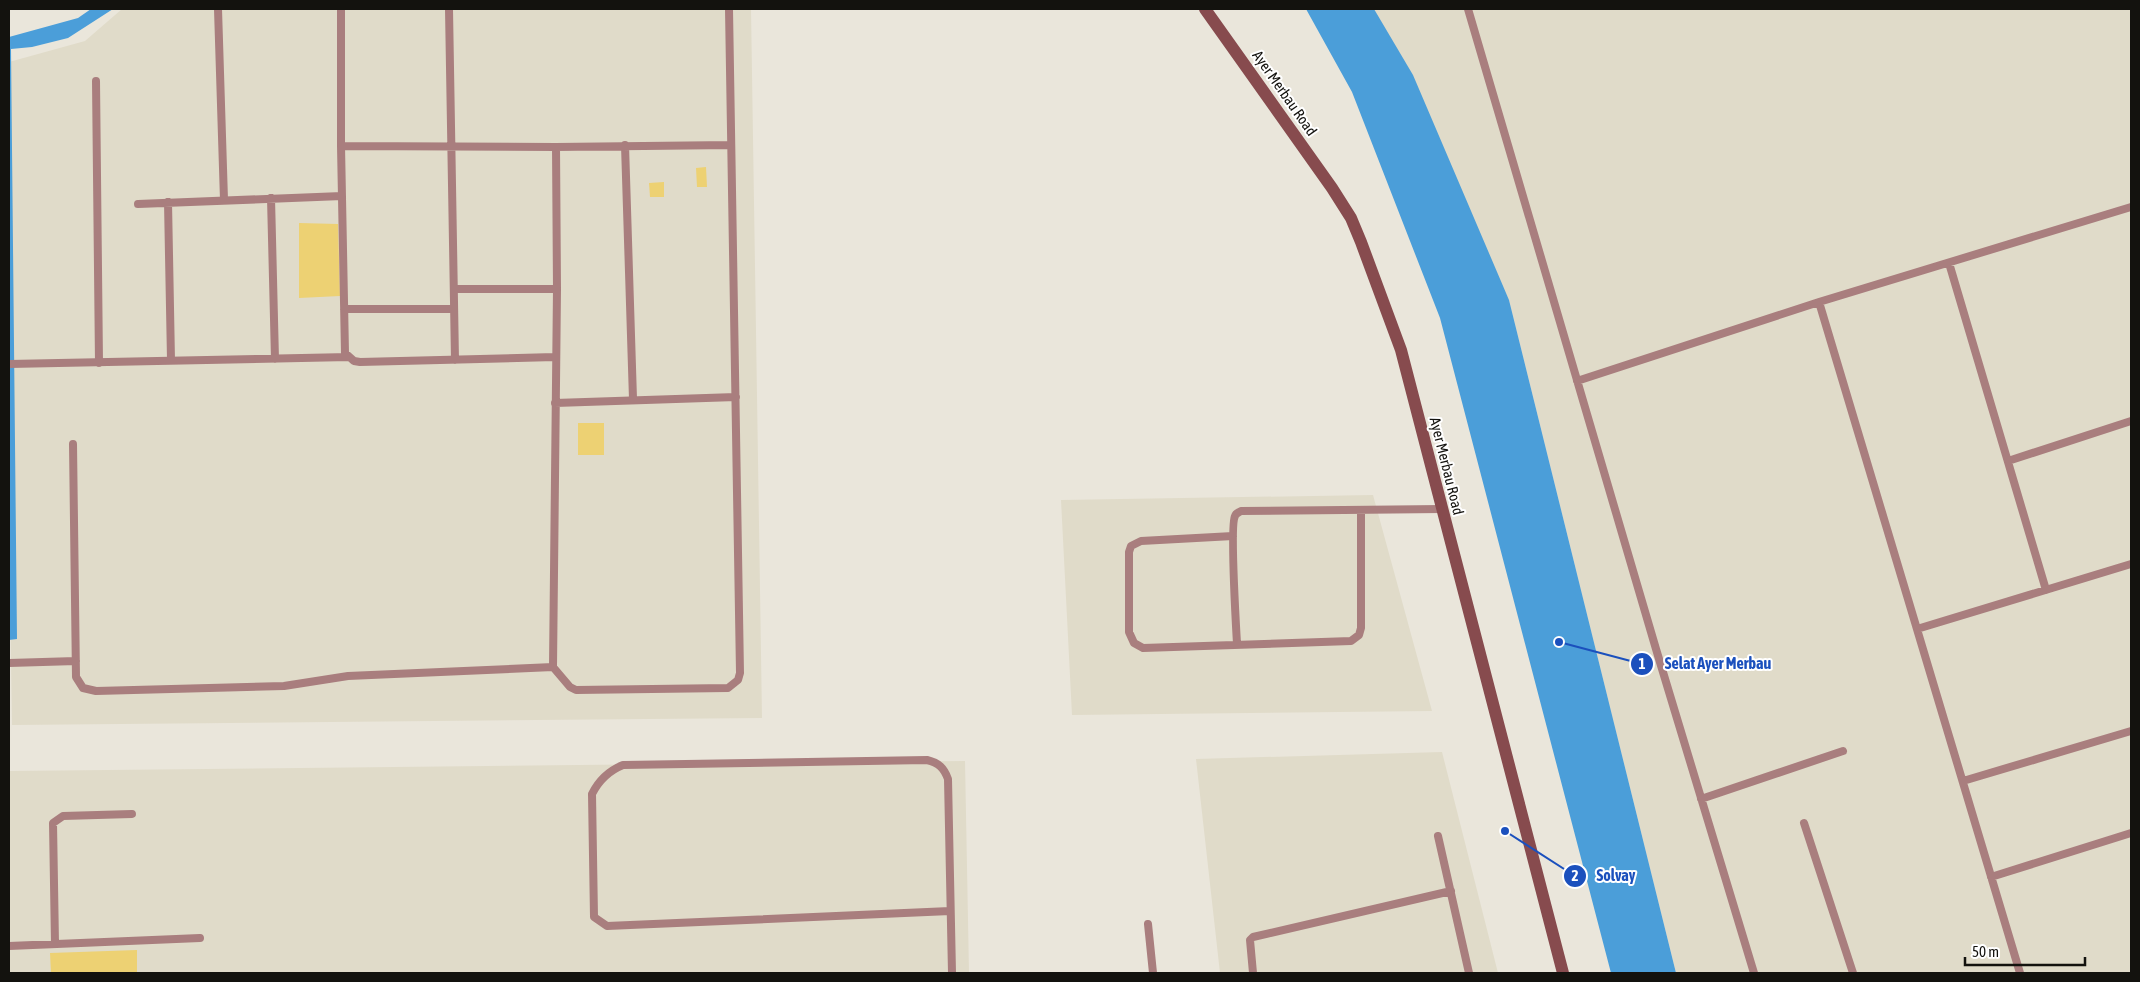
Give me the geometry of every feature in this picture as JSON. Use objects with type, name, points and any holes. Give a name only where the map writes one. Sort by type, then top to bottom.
[{"type":"street","name":"Ayer Merbau Road","points":[[1205,9],[1332,188],[1350,218],[1400,350],[1543,903],[1563,973]]},
{"type":"lane","points":[[218,9],[224,200]]},
{"type":"lane","points":[[341,9],[341,146],[345,352],[360,362],[555,357]]},
{"type":"lane","points":[[449,9],[455,360]]},
{"type":"lane","points":[[556,147],[557,289],[554,667],[570,687],[576,690],[728,688],[738,680],[740,673],[729,9]]},
{"type":"lane","points":[[1468,9],[1754,973]]},
{"type":"lane","points":[[96,81],[99,363]]},
{"type":"lane","points":[[624,145],[633,399]]},
{"type":"lane","points":[[341,146],[556,147],[731,145]]},
{"type":"lane","points":[[138,204],[342,196]]},
{"type":"lane","points":[[271,198],[275,359]]},
{"type":"lane","points":[[168,202],[171,360]]},
{"type":"lane","points":[[1577,381],[1819,302],[2131,207]]},
{"type":"lane","points":[[1949,263],[2046,590]]},
{"type":"lane","points":[[454,289],[557,289]]},
{"type":"lane","points":[[1819,302],[2020,973]]},
{"type":"lane","points":[[344,309],[454,309]]},
{"type":"lane","points":[[9,364],[350,357]]},
{"type":"lane","points":[[555,402],[736,396]]},
{"type":"lane","points":[[2008,461],[2131,421]]},
{"type":"lane","points":[[72,444],[76,677],[83,688],[96,690],[284,686],[348,676],[554,667]]},
{"type":"lane","points":[[1233,536],[1141,541],[1132,546],[1129,552],[1129,632],[1134,643],[1142,648],[1351,641],[1356,639],[1362,628],[1361,510]]},
{"type":"lane","points":[[1237,644],[1233,536],[1234,518],[1241,511],[1442,510]]},
{"type":"lane","points":[[1917,629],[2131,564]]},
{"type":"lane","points":[[9,663],[76,661]]},
{"type":"lane","points":[[1963,781],[2131,730]]},
{"type":"lane","points":[[1701,799],[1843,751]]},
{"type":"lane","points":[[950,911],[607,926],[594,917],[592,794],[597,784],[607,773],[623,765],[927,760],[935,762],[942,767],[948,779],[952,973]]},
{"type":"lane","points":[[54,944],[53,824],[63,816],[132,814]]},
{"type":"lane","points":[[1804,823],[1853,973]]},
{"type":"lane","points":[[1991,877],[2131,833]]},
{"type":"lane","points":[[1438,836],[1470,973]]},
{"type":"lane","points":[[1253,973],[1249,946],[1250,940],[1253,937],[1450,891]]},
{"type":"lane","points":[[1148,924],[1153,973]]},
{"type":"lane","points":[[9,946],[200,938]]},
{"type":"shaded area","points":[[122,9],[751,9],[762,718],[12,725],[9,534],[9,62],[85,41]]},
{"type":"shaded area","points":[[1374,9],[2131,9],[2131,973],[1676,973],[1509,300]]},
{"type":"shaded area","points":[[1373,495],[1432,711],[1072,715],[1061,500]]},
{"type":"shaded area","points":[[1442,752],[1498,973],[1220,973],[1196,759]]},
{"type":"shaded area","points":[[965,761],[969,973],[9,973],[9,771]]},
{"type":"water","points":[[91,9],[113,9],[68,38],[32,47],[11,49],[17,639],[9,640],[9,37],[78,18]]},
{"type":"water","points":[[1306,9],[1374,9],[1413,75],[1509,300],[1676,973],[1611,973],[1440,318],[1352,92]]},
{"type":"building","points":[[706,167],[707,187],[697,187],[696,168]]},
{"type":"building","points":[[664,182],[664,197],[650,197],[649,183]]},
{"type":"building","points":[[299,223],[338,224],[340,296],[299,298]]},
{"type":"building","points":[[578,423],[604,423],[604,455],[578,455]]},
{"type":"building","points":[[137,950],[137,973],[51,973],[50,953]]},
{"type":"place","name":"Selat Ayer Merbau","points":[[1559,642]]},
{"type":"place","name":"Solvay","points":[[1505,831]]}]
